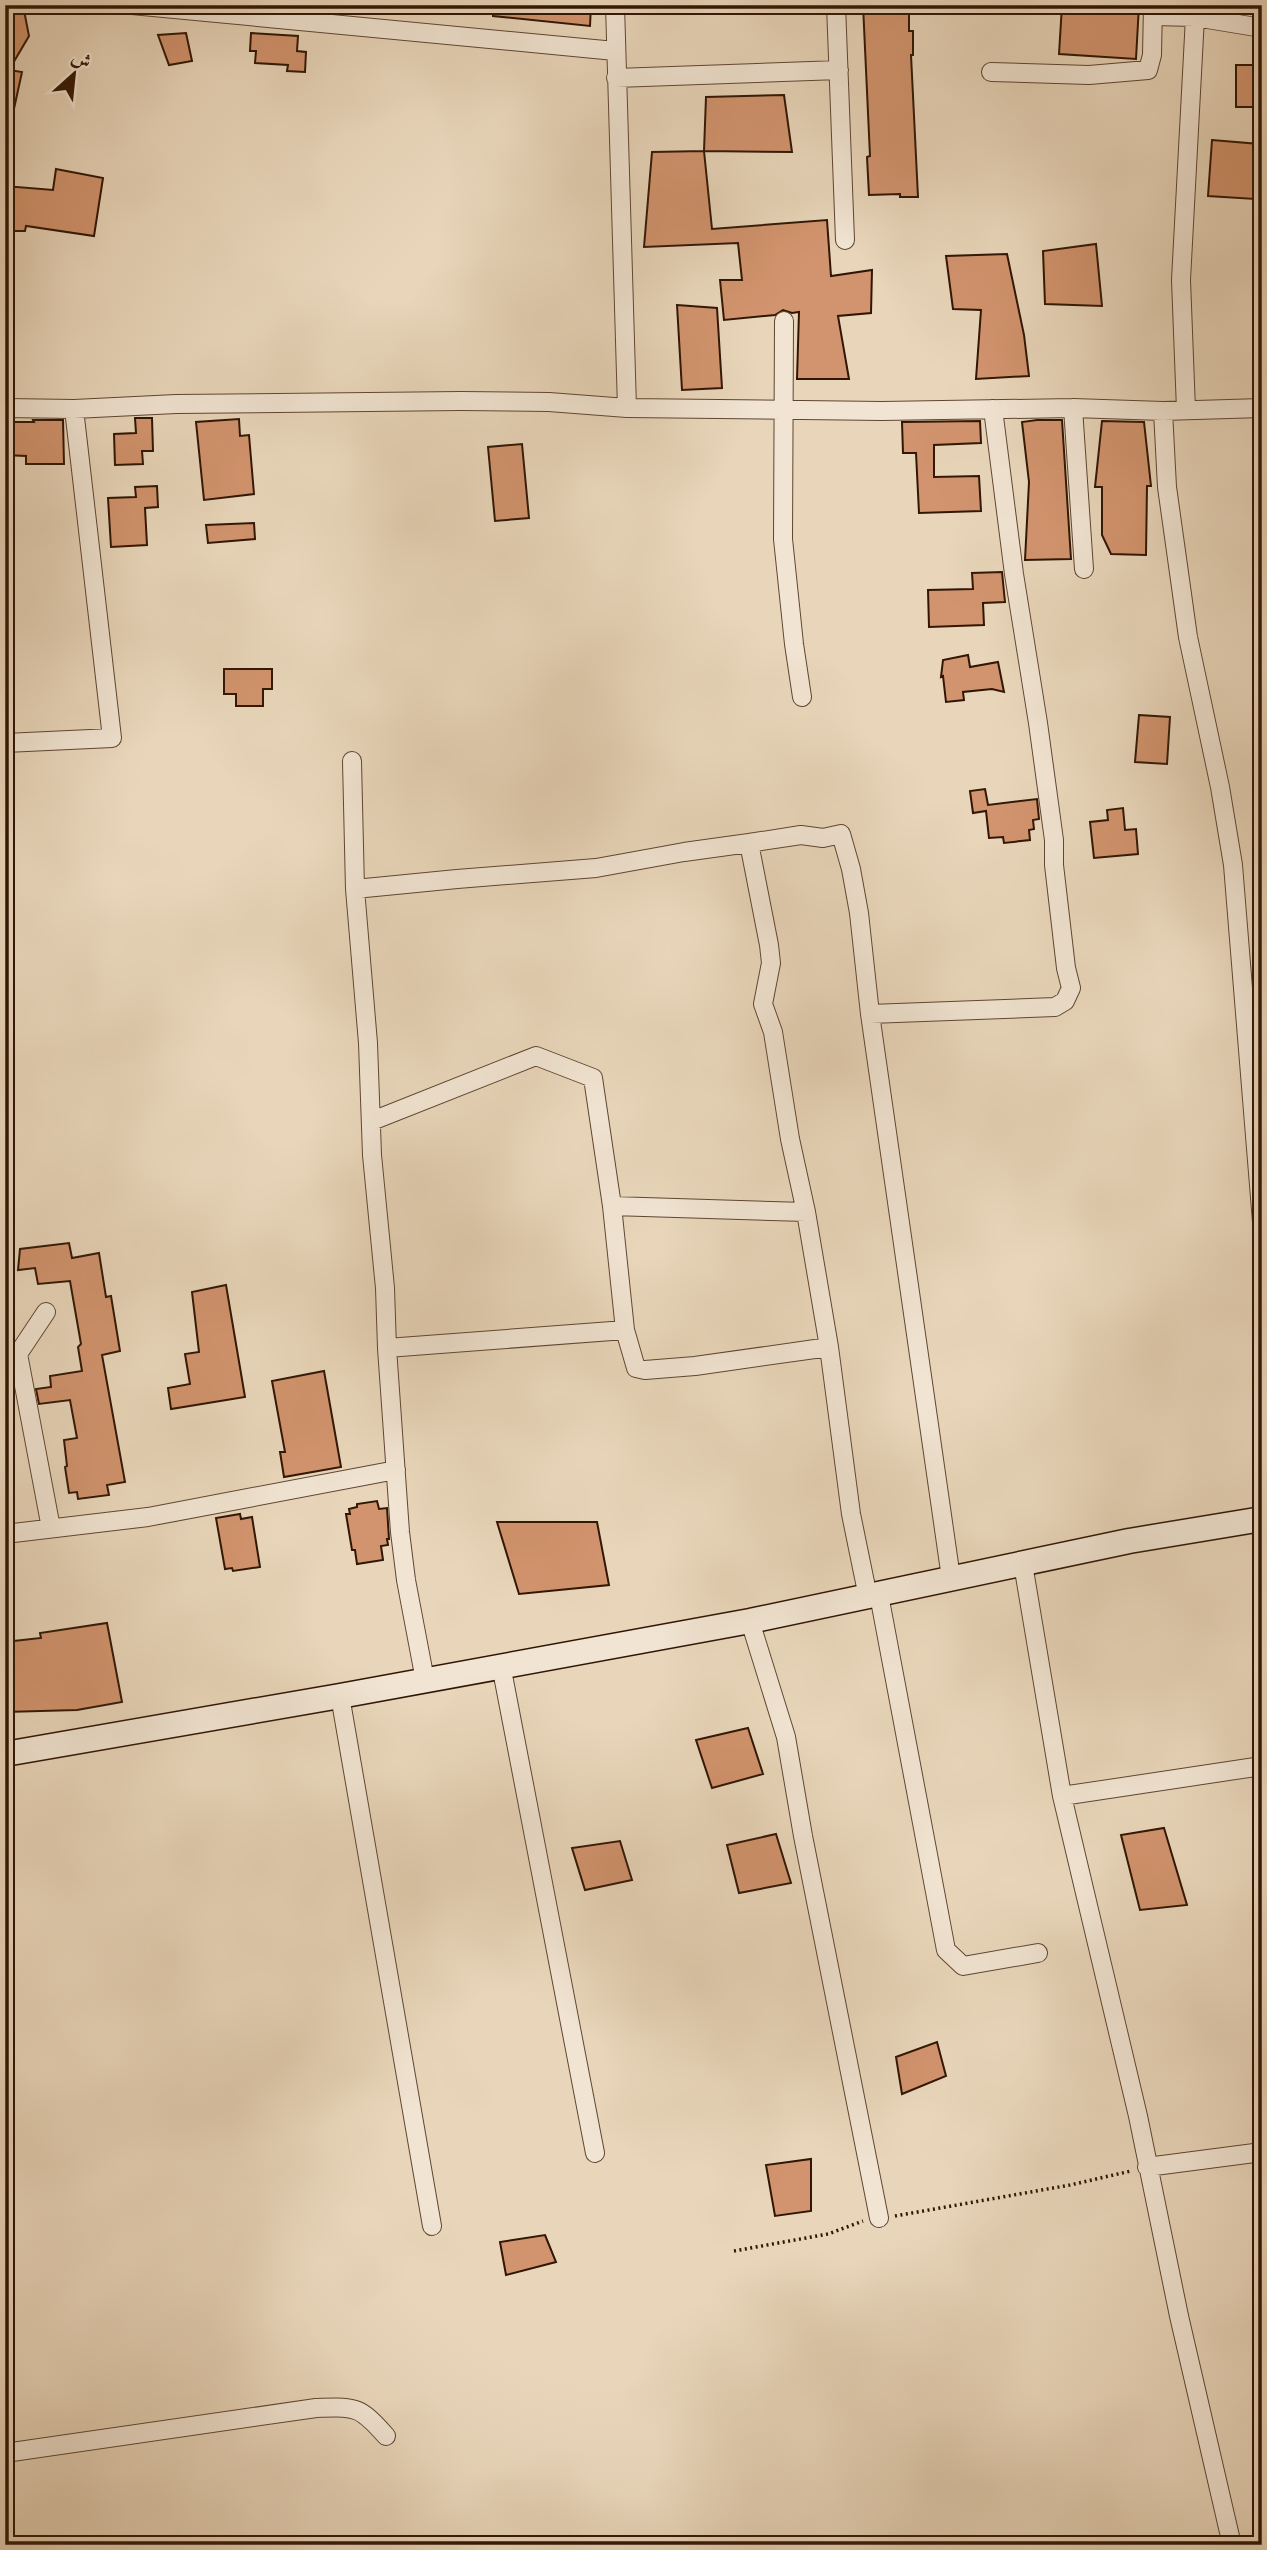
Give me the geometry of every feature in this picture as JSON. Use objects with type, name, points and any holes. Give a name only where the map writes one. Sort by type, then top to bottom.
[{"type":"main road","points":[[5,1754],[750,1621],[1129,1541],[1262,1519]]},
{"type":"street","points":[[132,5],[615,51]]},
{"type":"street","points":[[615,5],[627,408]]},
{"type":"street","points":[[836,5],[845,240]]},
{"type":"street","points":[[991,72],[1089,75],[1148,70],[1152,55],[1153,11],[1262,28]]},
{"type":"street","points":[[1186,410],[1181,279],[1195,17]]},
{"type":"street","points":[[616,78],[839,70]]},
{"type":"street","points":[[784,321],[783,538],[802,697]]},
{"type":"street","points":[[5,408],[448,401],[549,402],[627,408],[882,411],[1073,408],[1163,411],[1262,408]]},
{"type":"street","points":[[1073,408],[1084,569]]},
{"type":"street","points":[[5,743],[112,738],[74,409]]},
{"type":"street","points":[[870,1014],[1055,1007],[1065,1001],[1071,988],[1054,865],[1054,839],[1014,574],[993,409]]},
{"type":"street","points":[[1163,411],[1167,487],[1188,637],[1233,865],[1262,1222]]},
{"type":"street","points":[[352,761],[355,889],[396,1470],[406,1580],[425,1680]]},
{"type":"street","points":[[355,889],[457,878],[596,868],[673,853],[801,835],[823,838],[841,834],[859,913],[870,1014],[951,1578]]},
{"type":"street","points":[[749,843],[771,962],[763,1004],[773,1032],[790,1139],[806,1212],[829,1347],[851,1514],[873,1596],[946,1950],[963,1966],[1038,1953]]},
{"type":"street","points":[[372,1121],[536,1056],[593,1078],[612,1206],[625,1330],[636,1368],[640,1370],[695,1366],[829,1347]]},
{"type":"street","points":[[612,1206],[806,1212]]},
{"type":"street","points":[[46,1312],[18,1354],[51,1528]]},
{"type":"street","points":[[387,1348],[625,1330]]},
{"type":"street","points":[[5,1534],[148,1517],[396,1470]]},
{"type":"street","points":[[1023,1564],[1062,1796],[1138,2116],[1147,2167],[1232,2545]]},
{"type":"street","points":[[750,1621],[786,1737],[879,2218]]},
{"type":"street","points":[[501,1665],[595,2153]]},
{"type":"street","points":[[340,1696],[432,2226]]},
{"type":"street","points":[[1062,1796],[1262,1766]]},
{"type":"street","points":[[1147,2167],[1262,2152]]},
{"type":"street","points":[[5,2453],[316,2408],[352,2407],[370,2418],[386,2436]]},
{"type":"path","points":[[734,2251],[828,2234],[859,2222],[1070,2185],[1147,2167]]},
{"type":"building","points":[[5,5],[23,5],[29,36],[9,70],[22,72],[12,118],[5,117]]},
{"type":"building","points":[[493,5],[591,5],[590,26],[493,16]]},
{"type":"building","points":[[863,5],[909,5],[909,31],[913,31],[911,55],[918,197],[900,197],[900,194],[869,195],[867,157],[870,156]]},
{"type":"building","points":[[1062,5],[1139,5],[1136,59],[1059,54]]},
{"type":"building","points":[[186,33],[192,61],[169,65],[158,35]]},
{"type":"building","points":[[251,33],[298,36],[297,51],[306,52],[305,72],[287,71],[288,65],[255,63],[256,51],[250,51]]},
{"type":"building","points":[[1236,65],[1262,65],[1262,107],[1236,107]]},
{"type":"building","points":[[784,95],[792,152],[704,151],[706,97]]},
{"type":"building","points":[[1212,140],[1259,144],[1255,199],[1208,196]]},
{"type":"building","points":[[704,151],[712,229],[827,220],[831,276],[872,270],[871,313],[838,316],[849,379],[797,379],[799,312],[783,310],[775,315],[724,320],[720,280],[742,280],[738,243],[644,247],[652,152]]},
{"type":"building","points":[[56,169],[103,178],[94,236],[26,226],[25,231],[5,231],[5,186],[53,190]]},
{"type":"building","points":[[1096,244],[1102,306],[1045,304],[1043,251]]},
{"type":"building","points":[[1007,254],[1024,335],[1029,376],[976,379],[981,310],[953,309],[946,256]]},
{"type":"building","points":[[677,305],[717,308],[722,388],[682,390]]},
{"type":"building","points":[[135,418],[152,418],[153,451],[142,451],[143,464],[115,465],[114,434],[136,433]]},
{"type":"building","points":[[239,419],[240,436],[249,435],[254,494],[204,500],[196,422]]},
{"type":"building","points":[[33,420],[63,420],[64,464],[26,464],[26,456],[5,455],[5,422],[34,422]]},
{"type":"building","points":[[1062,420],[1071,559],[1025,560],[1029,482],[1022,422]]},
{"type":"building","points":[[980,421],[981,443],[934,445],[934,477],[979,476],[981,511],[919,513],[916,453],[903,453],[902,422]]},
{"type":"building","points":[[1102,421],[1144,422],[1151,486],[1147,486],[1146,555],[1111,554],[1102,535],[1102,487],[1095,487]]},
{"type":"building","points":[[522,444],[529,518],[495,521],[488,447]]},
{"type":"building","points":[[157,486],[158,507],[145,508],[147,545],[111,547],[108,498],[136,497],[135,487]]},
{"type":"building","points":[[254,523],[255,539],[208,543],[206,525]]},
{"type":"building","points":[[1002,572],[1005,602],[983,603],[984,625],[929,627],[928,590],[973,589],[972,573]]},
{"type":"building","points":[[968,655],[970,667],[998,662],[1004,692],[992,689],[963,692],[964,700],[946,702],[943,676],[941,677],[943,660]]},
{"type":"building","points":[[224,669],[272,669],[272,689],[263,689],[263,706],[236,706],[236,694],[224,694]]},
{"type":"building","points":[[1139,715],[1170,717],[1167,764],[1135,762]]},
{"type":"building","points":[[985,789],[988,805],[1037,799],[1039,819],[1033,820],[1034,829],[1029,830],[1030,840],[1004,843],[1003,837],[989,838],[986,811],[973,813],[970,791]]},
{"type":"building","points":[[1123,808],[1125,830],[1136,829],[1138,854],[1094,858],[1090,822],[1108,820],[1107,810]]},
{"type":"building","points":[[69,1243],[72,1258],[99,1253],[106,1297],[111,1296],[120,1351],[102,1355],[125,1482],[107,1485],[109,1495],[78,1499],[77,1492],[69,1493],[65,1467],[64,1440],[77,1438],[70,1400],[39,1404],[36,1389],[51,1387],[50,1376],[82,1371],[78,1347],[81,1344],[70,1281],[38,1284],[35,1268],[18,1270],[20,1249]]},
{"type":"building","points":[[226,1285],[245,1397],[171,1409],[168,1388],[190,1384],[185,1354],[199,1352],[192,1292]]},
{"type":"building","points":[[324,1371],[341,1467],[284,1477],[280,1452],[285,1452],[272,1381]]},
{"type":"building","points":[[377,1501],[379,1509],[387,1508],[388,1545],[381,1546],[383,1560],[357,1564],[346,1514],[350,1514],[349,1509],[357,1507],[357,1504]]},
{"type":"building","points":[[240,1514],[241,1519],[252,1517],[260,1567],[233,1571],[232,1568],[225,1569],[216,1518]]},
{"type":"building","points":[[497,1522],[597,1522],[609,1585],[519,1594]]},
{"type":"building","points":[[107,1623],[122,1702],[77,1710],[5,1712],[5,1642],[41,1638],[40,1633]]},
{"type":"building","points":[[748,1728],[763,1774],[712,1788],[696,1740]]},
{"type":"building","points":[[1164,1828],[1187,1905],[1140,1910],[1121,1835]]},
{"type":"building","points":[[776,1834],[791,1883],[739,1893],[727,1845]]},
{"type":"building","points":[[620,1841],[632,1880],[585,1890],[572,1848]]},
{"type":"building","points":[[937,2042],[946,2076],[902,2094],[896,2057]]},
{"type":"building","points":[[811,2159],[811,2211],[775,2216],[766,2165]]},
{"type":"building","points":[[545,2235],[556,2262],[506,2275],[500,2242]]}]
